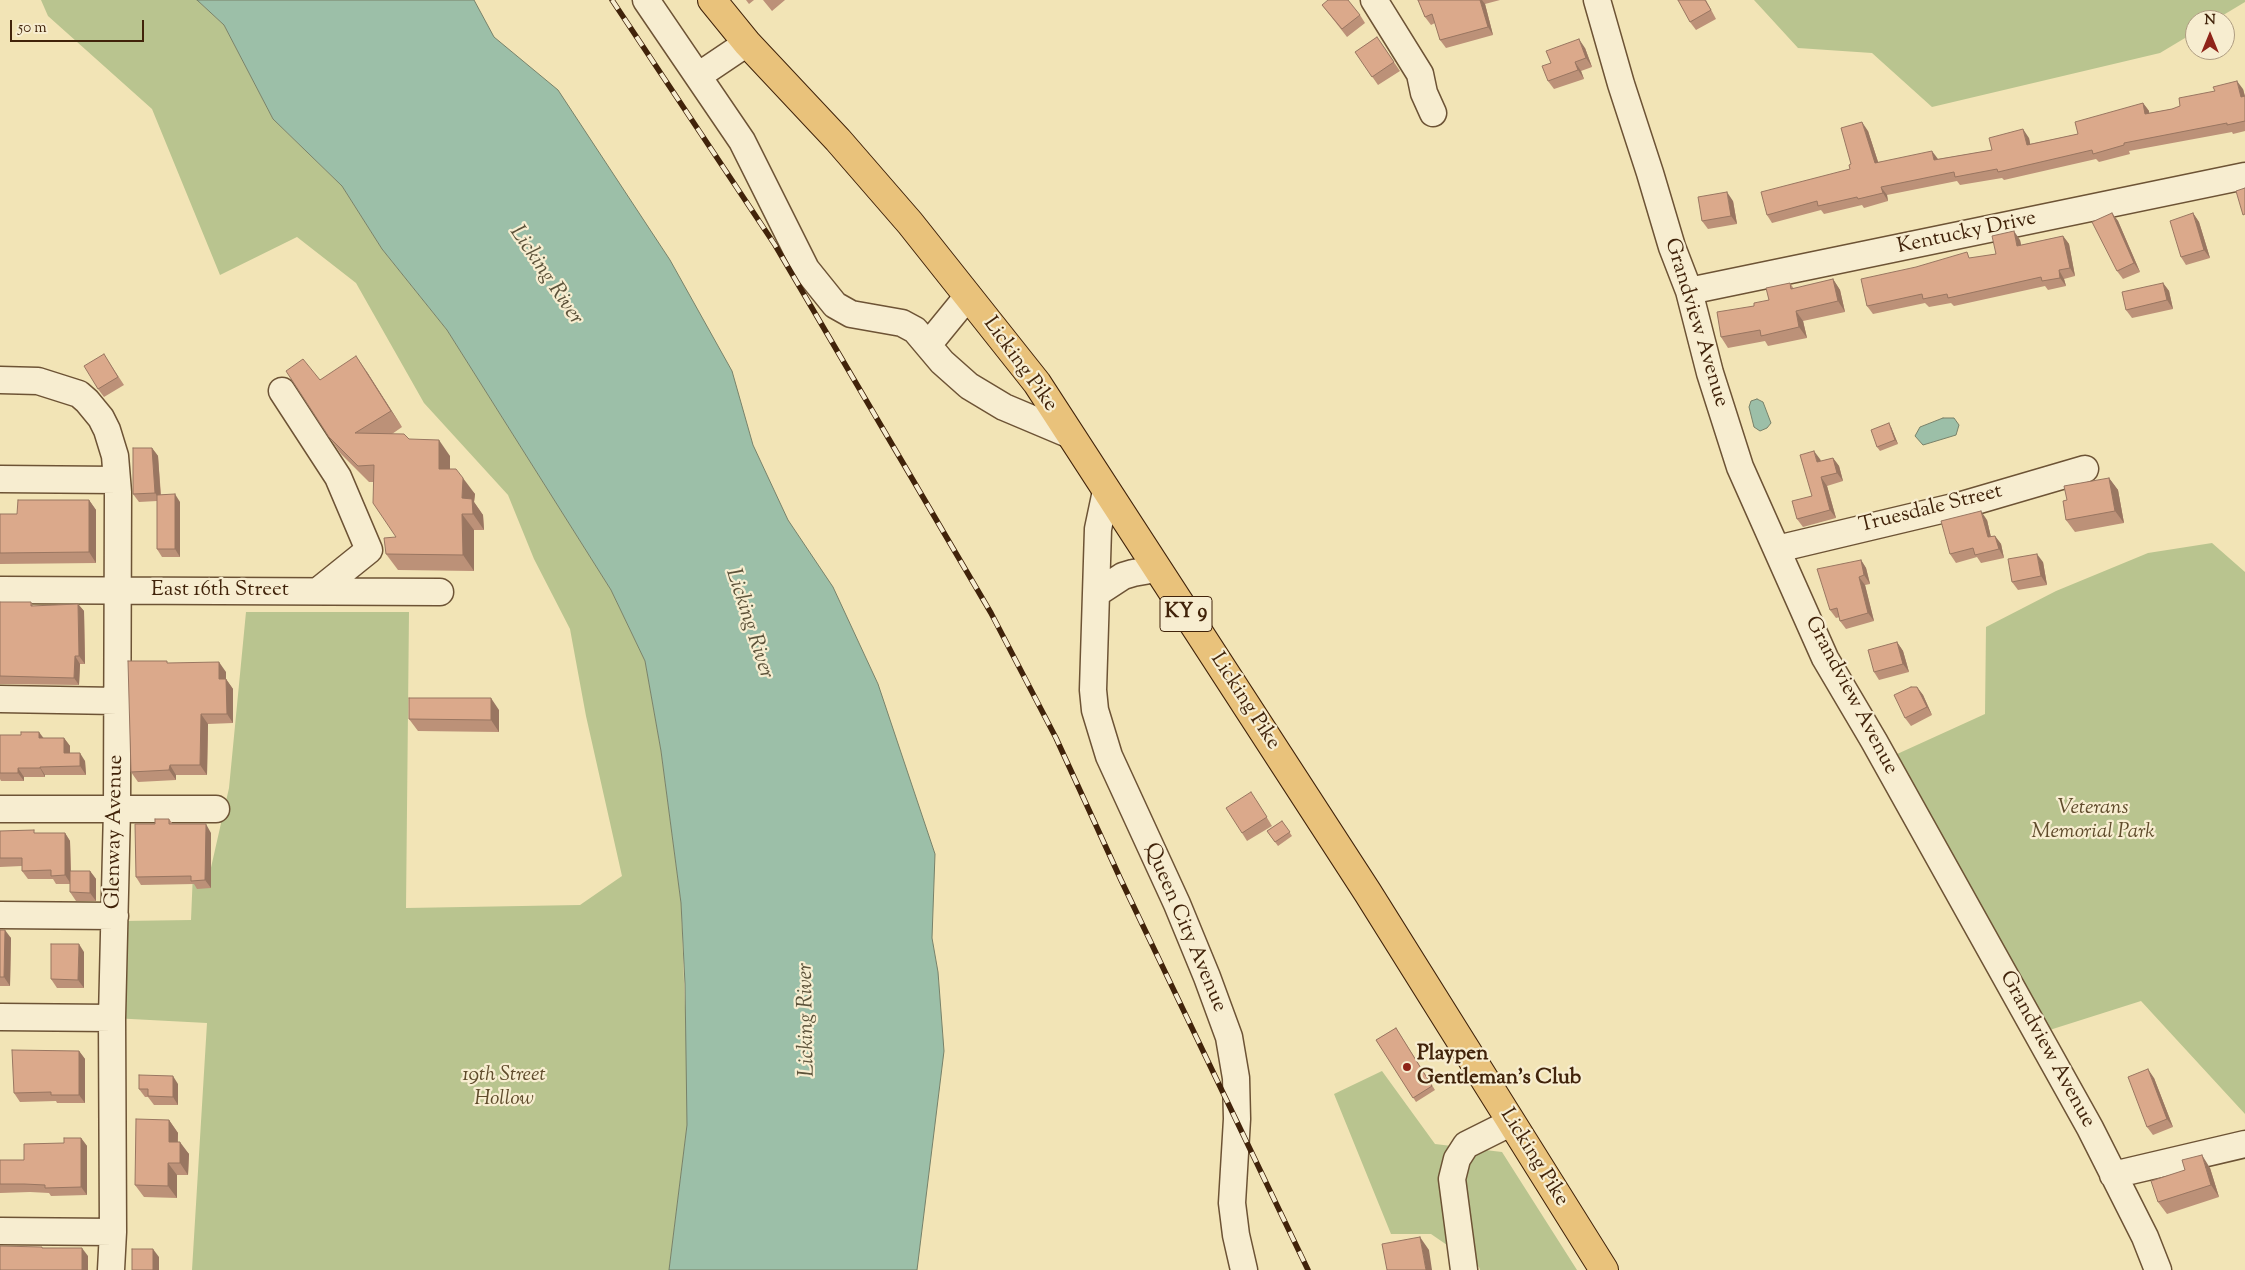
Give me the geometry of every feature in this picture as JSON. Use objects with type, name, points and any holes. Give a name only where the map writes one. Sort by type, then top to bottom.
[{"type":"main road","name":"Licking Pike","points":[[712,0],[747,42],[838,140],[910,223],[1037,383],[1068,434],[1368,892],[1510,1123],[1604,1270]]},
{"type":"street","points":[[646,0],[742,141],[806,269],[836,305],[851,314],[902,323],[914,330],[942,362],[969,386],[1004,407],[1068,434]]},
{"type":"street","points":[[1374,0],[1420,74],[1424,93],[1433,114]]},
{"type":"street","name":"Grandview Avenue","points":[[1597,0],[1621,84],[1672,246],[1689,291],[1710,373],[1740,467],[1825,658],[1983,934],[2090,1128],[2145,1237],[2158,1270]]},
{"type":"street","points":[[698,76],[747,42]]},
{"type":"street","name":"Kentucky Drive","points":[[1689,291],[2245,176]]},
{"type":"street","points":[[928,345],[968,296]]},
{"type":"street","name":"Glenway Avenue","points":[[0,380],[38,381],[79,394],[101,418],[116,456],[117,809],[112,1018],[113,1232],[111,1270]]},
{"type":"street","points":[[282,390],[338,477],[369,550],[318,591]]},
{"type":"street","name":"Truesdale Street","points":[[1777,549],[1962,505],[2085,469]]},
{"type":"street","points":[[0,479],[117,480]]},
{"type":"street","name":"Queen City Avenue","points":[[1106,491],[1098,529],[1093,690],[1095,710],[1109,756],[1178,904],[1229,1037],[1236,1067],[1237,1119],[1232,1203],[1236,1235],[1244,1270]]},
{"type":"street","points":[[1097,593],[1123,576],[1156,569]]},
{"type":"street","name":"East 16th Street","points":[[0,590],[440,592]]},
{"type":"street","points":[[0,699],[117,701]]},
{"type":"street","points":[[0,809],[216,809]]},
{"type":"street","points":[[0,915],[115,916]]},
{"type":"street","points":[[0,1017],[112,1018]]},
{"type":"street","points":[[1464,1270],[1452,1179],[1457,1159],[1466,1145],[1510,1123]]},
{"type":"street","points":[[2113,1175],[2245,1144]]},
{"type":"street","points":[[0,1231],[113,1232]]},
{"type":"green space","name":"19th Street Hollow","points":[[41,0],[197,0],[224,25],[273,119],[342,186],[382,249],[447,330],[611,590],[645,661],[661,751],[681,903],[687,1060],[687,1126],[669,1270],[192,1270],[207,1023],[112,1018],[123,921],[191,920],[193,872],[210,872],[229,788],[246,612],[409,612],[406,908],[580,905],[622,876],[586,716],[570,629],[534,559],[508,495],[424,403],[356,283],[297,237],[220,275],[152,109],[48,16]]},
{"type":"green space","points":[[1754,0],[2245,0],[2245,2],[2232,10],[2185,10],[2185,38],[2160,53],[1932,107],[1872,53],[1798,48]]},
{"type":"green space","name":"Veterans Memorial Park","points":[[2212,543],[2245,572],[2245,1114],[2141,1001],[2037,1034],[1884,760],[1985,714],[1986,627],[2056,591],[2148,553]]},
{"type":"green space","points":[[1382,1071],[1435,1144],[1502,1152],[1577,1270],[1480,1270],[1479,1267],[1431,1234],[1391,1234],[1334,1094]]},
{"type":"water","name":"Licking River","points":[[197,0],[474,0],[494,37],[558,90],[670,260],[732,371],[753,445],[788,520],[833,587],[878,684],[935,854],[932,938],[938,972],[944,1051],[917,1270],[669,1270],[687,1125],[685,984],[681,903],[661,751],[645,661],[611,590],[447,330],[382,249],[342,186],[273,119],[224,25]]},
{"type":"water","points":[[1757,399],[1763,402],[1771,423],[1767,428],[1760,431],[1754,427],[1749,407],[1751,401]]},
{"type":"water","points":[[1943,418],[1954,418],[1959,425],[1956,435],[1923,445],[1915,436],[1920,427]]},
{"type":"building","points":[[1328,0],[1348,0],[1360,15],[1342,29],[1322,5]]},
{"type":"building","points":[[1418,0],[1480,0],[1488,27],[1440,40],[1432,14],[1425,17]]},
{"type":"building","points":[[1678,0],[1705,0],[1711,10],[1690,22]]},
{"type":"building","points":[[1377,37],[1394,62],[1372,77],[1355,52]]},
{"type":"building","points":[[1579,39],[1586,58],[1575,62],[1578,70],[1548,81],[1542,66],[1551,63],[1546,51]]},
{"type":"building","points":[[2237,81],[2241,97],[2245,96],[2245,121],[2124,143],[2124,145],[2093,154],[2092,150],[1998,172],[1997,169],[1955,177],[1954,172],[1881,187],[1883,193],[1858,199],[1857,197],[1818,206],[1817,201],[1767,215],[1761,192],[1850,169],[1849,165],[1851,164],[1841,128],[1862,122],[1875,163],[1932,151],[1934,160],[1992,150],[1989,138],[2023,129],[2027,145],[2078,134],[2075,122],[2143,103],[2145,114],[2172,109],[2180,106],[2179,98],[2215,91],[2213,87]]},
{"type":"building","points":[[2245,188],[2245,214],[2243,215],[2236,191]]},
{"type":"building","points":[[1727,192],[1731,216],[1702,221],[1698,197]]},
{"type":"building","points":[[2112,213],[2134,263],[2117,271],[2092,222]]},
{"type":"building","points":[[2193,213],[2204,250],[2181,257],[2170,221]]},
{"type":"building","points":[[2014,231],[2017,246],[2063,236],[2070,268],[2059,270],[2060,278],[2042,281],[2041,277],[1948,298],[1947,294],[1923,299],[1922,294],[1867,306],[1861,279],[1916,267],[1967,252],[1969,258],[1996,254],[1992,236]]},
{"type":"building","points":[[1833,279],[1838,301],[1796,311],[1799,327],[1761,336],[1760,330],[1721,337],[1717,312],[1754,306],[1754,303],[1769,300],[1766,288],[1790,283],[1791,289]]},
{"type":"building","points":[[2163,283],[2167,300],[2126,310],[2122,292]]},
{"type":"building","points":[[104,354],[118,377],[98,389],[84,366]]},
{"type":"building","points":[[356,356],[391,411],[355,433],[404,434],[409,439],[439,440],[439,469],[456,469],[463,478],[462,498],[472,499],[473,514],[462,514],[463,555],[386,554],[384,538],[396,537],[373,503],[374,465],[358,466],[329,437],[286,371],[303,359],[320,380]]},
{"type":"building","points":[[1889,423],[1895,440],[1877,447],[1871,430]]},
{"type":"building","points":[[133,448],[152,448],[155,493],[133,494]]},
{"type":"building","points":[[1814,451],[1817,462],[1833,458],[1837,473],[1821,477],[1830,510],[1797,519],[1792,501],[1812,496],[1800,455]]},
{"type":"building","points":[[2109,478],[2115,511],[2066,520],[2063,501],[2067,500],[2064,486]]},
{"type":"building","points":[[175,494],[175,549],[157,549],[157,495]]},
{"type":"building","points":[[18,500],[89,500],[89,552],[0,553],[0,514],[17,514]]},
{"type":"building","points":[[1981,511],[1988,537],[1995,536],[1999,549],[1975,555],[1973,548],[1950,554],[1941,521]]},
{"type":"building","points":[[2037,554],[2041,576],[2012,582],[2008,559]]},
{"type":"building","points":[[1861,560],[1864,575],[1859,577],[1868,613],[1840,621],[1837,608],[1830,610],[1817,569]]},
{"type":"building","points":[[0,602],[31,602],[31,606],[78,604],[79,656],[75,656],[74,678],[0,676]]},
{"type":"building","points":[[1897,642],[1903,664],[1874,672],[1868,650]]},
{"type":"building","points":[[128,661],[167,661],[167,663],[219,662],[219,679],[226,679],[227,714],[201,714],[200,765],[170,765],[169,770],[131,772]]},
{"type":"building","points":[[1911,687],[1917,687],[1927,707],[1905,718],[1894,695]]},
{"type":"building","points":[[409,698],[491,698],[491,720],[409,719]]},
{"type":"building","points":[[21,732],[39,732],[39,738],[64,738],[64,753],[80,753],[80,766],[18,768],[18,773],[0,773],[0,735],[21,735]]},
{"type":"building","points":[[1251,792],[1267,817],[1242,833],[1226,808]]},
{"type":"building","points":[[155,819],[169,819],[169,824],[206,824],[205,880],[191,881],[191,876],[136,877],[135,824],[155,824]]},
{"type":"building","points":[[1282,821],[1290,832],[1275,842],[1267,831]]},
{"type":"building","points":[[34,830],[34,833],[65,833],[65,875],[51,876],[51,870],[22,871],[22,858],[0,858],[0,831]]},
{"type":"building","points":[[70,871],[90,871],[90,893],[70,892]]},
{"type":"building","points":[[0,930],[5,930],[4,977],[0,977]]},
{"type":"building","points":[[51,944],[79,944],[78,980],[51,979]]},
{"type":"building","name":"Playpen Gentleman's Club","points":[[1396,1028],[1432,1086],[1413,1098],[1376,1040]]},
{"type":"building","points":[[12,1050],[79,1051],[79,1095],[51,1095],[51,1092],[14,1093]]},
{"type":"building","points":[[2148,1069],[2167,1119],[2147,1127],[2128,1077]]},
{"type":"building","points":[[139,1075],[173,1076],[173,1097],[148,1096],[148,1089],[139,1089]]},
{"type":"building","points":[[136,1119],[169,1120],[169,1142],[180,1142],[180,1163],[168,1163],[168,1186],[135,1185]]},
{"type":"building","points":[[64,1138],[81,1138],[81,1187],[45,1188],[45,1185],[0,1184],[0,1160],[24,1160],[24,1144],[64,1143]]},
{"type":"building","points":[[2202,1155],[2211,1185],[2158,1202],[2151,1181],[2185,1170],[2182,1160]]},
{"type":"building","points":[[1420,1237],[1426,1270],[1387,1270],[1382,1244]]},
{"type":"building","points":[[0,1246],[82,1248],[82,1270],[0,1270]]},
{"type":"building","points":[[132,1249],[153,1249],[153,1270],[132,1270]]},
{"type":"railway","points":[[612,0],[775,245],[991,613],[1056,738],[1121,880],[1308,1270]]},
{"type":"place","name":"Playpen Gentleman's Club","points":[[1407,1067]]}]
